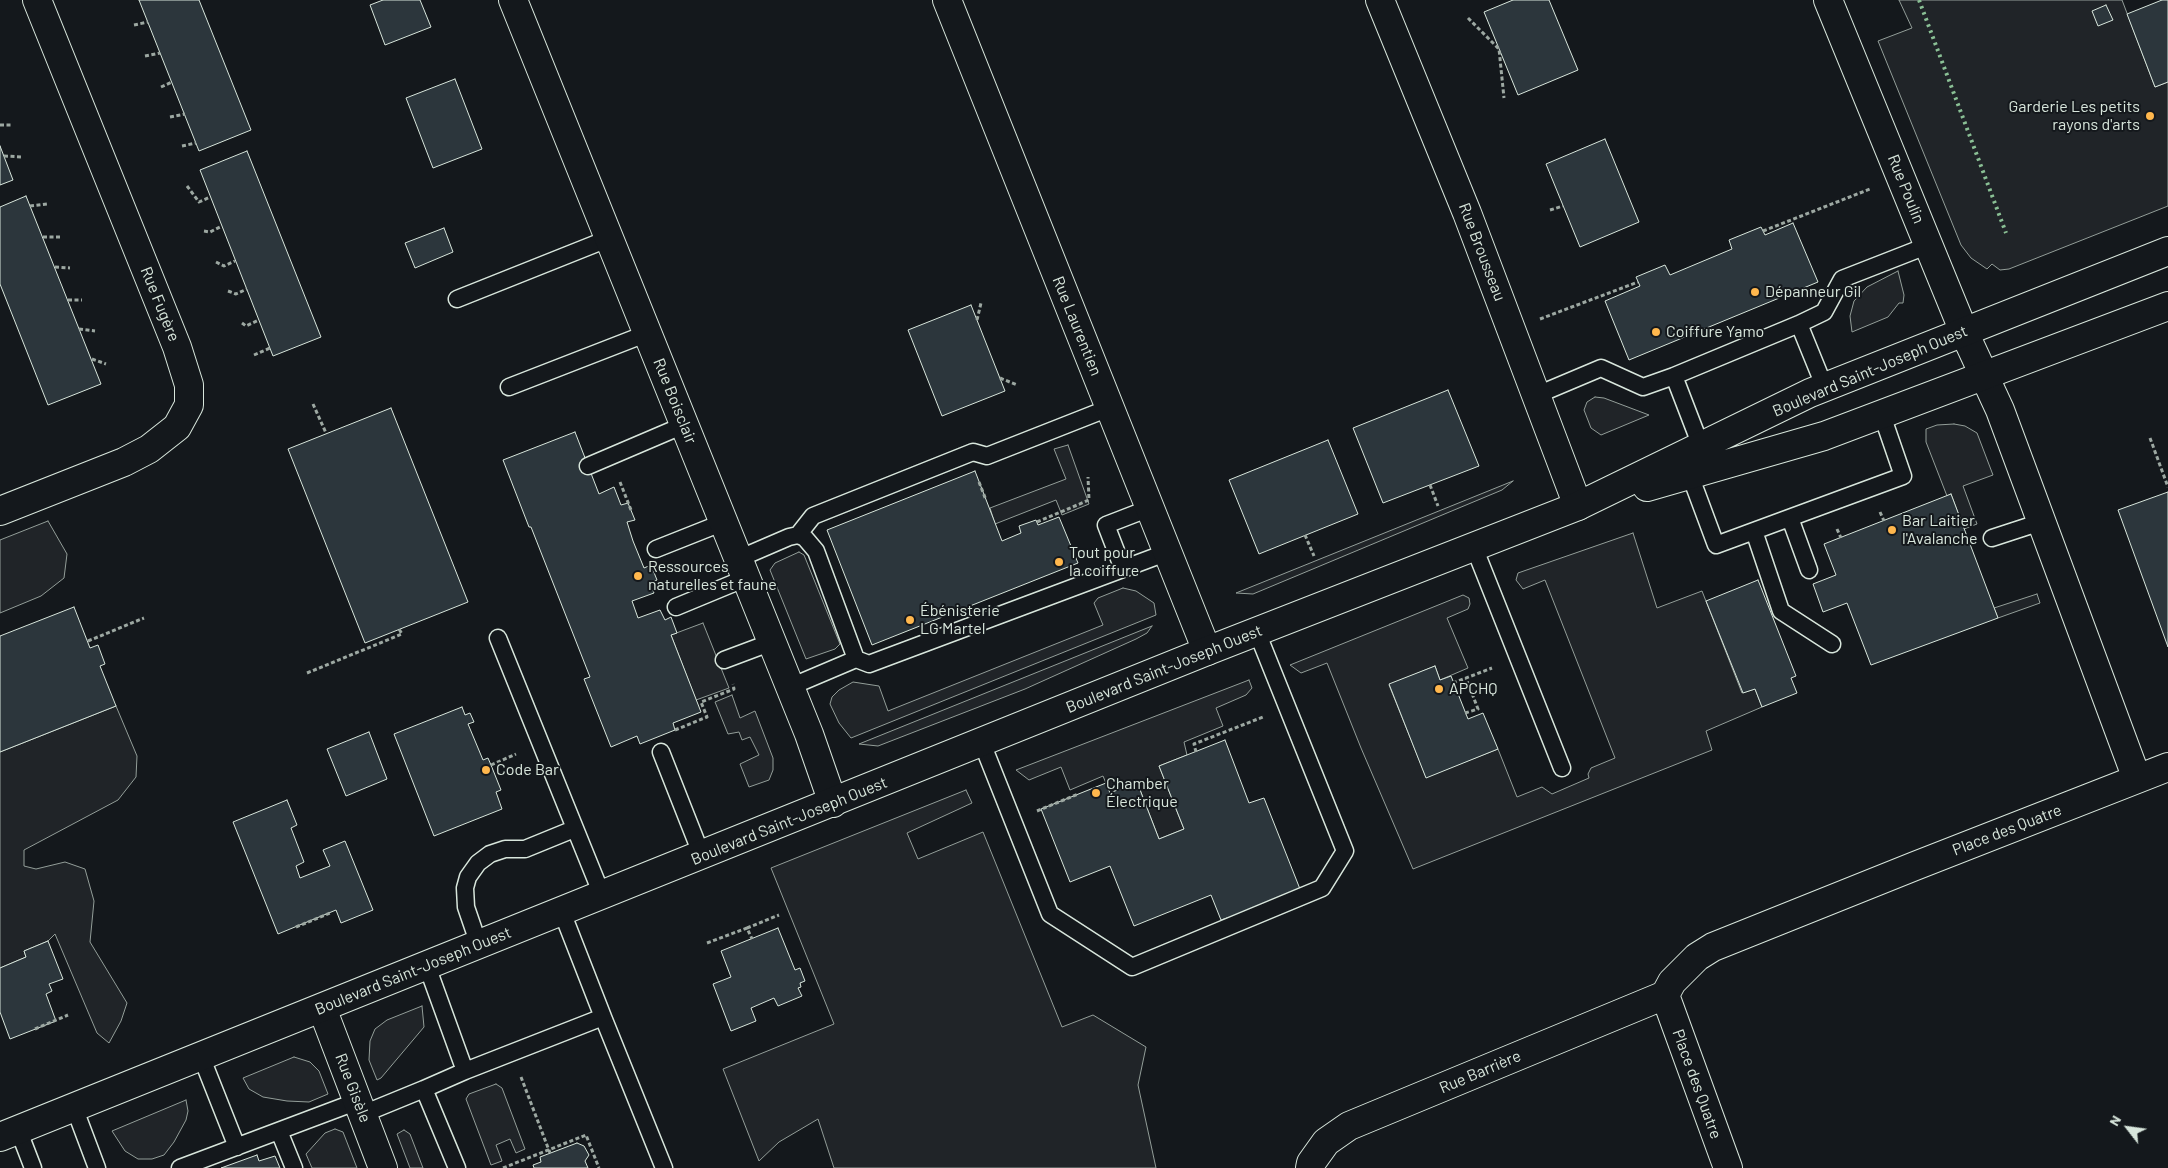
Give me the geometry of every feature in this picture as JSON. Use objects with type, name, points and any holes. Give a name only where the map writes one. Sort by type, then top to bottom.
[{"type":"street","name":"Rue Fugère","points":[[0,511],[124,462],[148,449],[177,428],[189,405],[189,385],[177,346],[37,0]]},
{"type":"street","name":"Rue Boisclair","points":[[513,0],[790,687],[834,803]]},
{"type":"street","name":"Rue Laurentien","points":[[946,0],[1207,651]]},
{"type":"street","name":"Rue Brousseau","points":[[1380,0],[1467,213],[1578,506]]},
{"type":"street","name":"Rue Poulin","points":[[1828,0],[1984,377]]},
{"type":"street","name":"Boulevard Saint-Joseph Ouest","points":[[9,1133],[834,803],[1207,651],[1696,461],[1825,388],[2168,251]]},
{"type":"street","name":"Boulevard Saint-Joseph Ouest","points":[[1696,461],[1824,436],[2168,306]]},
{"type":"street","points":[[1984,377],[2000,410],[2136,779]]},
{"type":"street","name":"Place des Quatre","points":[[1728,1168],[1665,995],[1672,982],[1697,958],[1713,948],[1914,866],[2168,767]]},
{"type":"street","name":"Rue Barrière","points":[[1310,1168],[1311,1163],[1326,1142],[1349,1126],[1665,995]]},
{"type":"street","name":"Rue Gisèle","points":[[322,1008],[383,1168]]},
{"type":"lane","points":[[457,300],[610,238]]},
{"type":"lane","points":[[1537,395],[1601,368],[1643,387],[1674,376],[1824,312],[1842,279],[1929,245]]},
{"type":"lane","points":[[1799,324],[1825,388]]},
{"type":"lane","points":[[509,387],[648,333]]},
{"type":"lane","points":[[1674,376],[1716,546],[1904,476],[1882,415]]},
{"type":"lane","points":[[798,535],[813,516],[973,452],[987,456],[1109,408]]},
{"type":"lane","points":[[588,466],[684,425]]},
{"type":"lane","points":[[1123,569],[1106,525],[1150,508]]},
{"type":"lane","points":[[1790,518],[1810,570]]},
{"type":"lane","points":[[656,549],[724,522]]},
{"type":"lane","points":[[1992,538],[2041,522]]},
{"type":"lane","points":[[1754,531],[1781,611],[1832,644]]},
{"type":"lane","points":[[676,607],[742,569],[789,537],[798,535],[815,549],[856,659]]},
{"type":"lane","points":[[1474,547],[1562,768]]},
{"type":"lane","points":[[790,687],[856,659],[869,664],[1168,552]]},
{"type":"lane","points":[[982,743],[1050,914],[1132,967],[1322,888],[1345,851],[1258,632]]},
{"type":"lane","points":[[498,638],[602,895]]},
{"type":"lane","points":[[724,660],[772,642]]},
{"type":"lane","points":[[661,752],[702,856]]},
{"type":"lane","points":[[479,945],[466,907],[465,888],[468,877],[478,863],[490,854],[505,849],[525,849],[574,829]]},
{"type":"lane","points":[[562,912],[664,1168]]},
{"type":"lane","points":[[427,966],[465,1071]]},
{"type":"lane","points":[[180,1168],[279,1131],[424,1089],[603,1017]]},
{"type":"lane","points":[[201,1056],[237,1146]]},
{"type":"lane","points":[[424,1089],[457,1168]]},
{"type":"lane","points":[[74,1107],[97,1168]]},
{"type":"lane","points":[[279,1131],[294,1168]]},
{"type":"lane","points":[[9,1133],[33,1168]]},
{"type":"path","points":[[1468,18],[1500,49],[1504,98]]},
{"type":"path","points":[[134,25],[148,22]]},
{"type":"path","points":[[145,56],[160,53]]},
{"type":"path","points":[[161,87],[172,82]]},
{"type":"path","points":[[170,117],[185,114]]},
{"type":"path","points":[[0,125],[12,125]]},
{"type":"path","points":[[182,146],[196,143]]},
{"type":"path","points":[[4,156],[23,157]]},
{"type":"path","points":[[1763,231],[1900,177]]},
{"type":"path","points":[[187,186],[199,202],[210,197]]},
{"type":"path","points":[[30,206],[47,204]]},
{"type":"path","points":[[1550,210],[1563,206]]},
{"type":"path","points":[[204,231],[210,232],[222,226]]},
{"type":"path","points":[[43,237],[61,237]]},
{"type":"path","points":[[216,262],[224,266],[235,261]]},
{"type":"path","points":[[55,267],[70,268]]},
{"type":"path","points":[[1512,330],[1638,282]]},
{"type":"path","points":[[228,291],[236,294],[247,290]]},
{"type":"path","points":[[68,300],[82,300]]},
{"type":"path","points":[[977,320],[981,303]]},
{"type":"path","points":[[242,323],[246,326],[259,320]]},
{"type":"path","points":[[80,328],[95,331]]},
{"type":"path","points":[[254,355],[270,348]]},
{"type":"path","points":[[92,359],[106,364]]},
{"type":"path","points":[[1000,378],[1017,385]]},
{"type":"path","points":[[313,404],[326,433]]},
{"type":"path","points":[[2150,438],[2168,487]]},
{"type":"path","points":[[1037,522],[1089,500],[1088,477]]},
{"type":"path","points":[[1430,485],[1438,506]]},
{"type":"path","points":[[1305,535],[1314,556]]},
{"type":"path","points":[[88,642],[144,618]]},
{"type":"path","points":[[307,673],[402,634],[399,629]]},
{"type":"path","points":[[1453,683],[1493,668]]},
{"type":"path","points":[[1465,713],[1478,709],[1466,678]]},
{"type":"path","points":[[669,732],[707,717],[701,702],[730,691]]},
{"type":"path","points":[[1196,752],[1194,744],[1287,708]]},
{"type":"path","points":[[1041,809],[1078,794]]},
{"type":"path","points":[[296,927],[330,913]]},
{"type":"path","points":[[707,943],[779,915]]},
{"type":"path","points":[[747,928],[752,939]]},
{"type":"path","points":[[34,1029],[68,1015]]},
{"type":"path","points":[[511,1053],[550,1152]]},
{"type":"path","points":[[503,1168],[550,1152],[586,1135],[599,1168]]},
{"type":"shaded area","points":[[1899,0],[2122,0],[2155,87],[2168,82],[2168,206],[2009,269],[2000,270],[1992,264],[1987,269],[1971,258],[1961,245],[1878,41],[1912,28]]},
{"type":"shaded area","points":[[1898,271],[1904,295],[1903,303],[1899,303],[1888,317],[1852,332],[1850,316],[1854,301],[1867,287]]},
{"type":"shaded area","points":[[1595,397],[1604,398],[1649,415],[1601,435],[1591,428],[1584,410],[1587,402]]},
{"type":"shaded area","points":[[1954,424],[1965,426],[1977,433],[1993,475],[1963,486],[1977,524],[1964,529],[1951,494],[1947,496],[1926,442],[1926,429],[1937,425]]},
{"type":"shaded area","points":[[1068,445],[1089,504],[1062,515],[1056,500],[995,524],[990,508],[1066,479],[1054,449]]},
{"type":"shaded area","points":[[1513,481],[1502,490],[1253,594],[1236,593]]},
{"type":"shaded area","points":[[48,521],[67,554],[64,578],[41,596],[0,613],[0,540]]},
{"type":"shaded area","points":[[1633,533],[1657,608],[1702,591],[1742,693],[1755,689],[1762,707],[1706,731],[1712,750],[1413,869],[1327,663],[1301,673],[1290,665],[1463,595],[1469,598],[1470,604],[1468,609],[1447,618],[1468,668],[1440,680],[1435,666],[1389,685],[1426,777],[1498,749],[1517,797],[1542,787],[1552,794],[1589,778],[1588,774],[1591,768],[1615,758],[1545,580],[1523,589],[1516,580],[1518,573]]},
{"type":"shaded area","points":[[799,552],[804,555],[840,644],[835,649],[806,659],[770,570],[775,563]]},
{"type":"shaded area","points":[[1123,588],[1136,591],[1154,603],[1156,615],[851,738],[839,723],[830,704],[832,697],[839,690],[853,682],[879,686],[888,711],[1103,625],[1094,603],[1098,598]]},
{"type":"shaded area","points":[[2037,594],[2040,603],[1998,618],[1994,608]]},
{"type":"shaded area","points":[[703,623],[729,688],[696,700],[671,635]]},
{"type":"shaded area","points":[[1152,626],[1147,633],[1136,639],[1025,689],[878,746],[859,744]]},
{"type":"shaded area","points":[[1249,680],[1252,688],[1246,695],[1216,708],[1223,726],[1184,742],[1187,755],[1159,766],[1184,829],[1159,839],[1137,782],[1110,793],[1103,776],[1070,790],[1061,767],[1029,780],[1016,770]]},
{"type":"shaded area","points":[[732,695],[740,718],[755,711],[773,758],[773,770],[769,780],[749,787],[740,764],[759,755],[750,737],[742,740],[739,732],[728,734],[715,702]]},
{"type":"shaded area","points":[[116,706],[137,756],[136,777],[118,800],[24,850],[24,866],[36,869],[65,862],[85,869],[94,901],[90,942],[127,1003],[121,1021],[109,1043],[97,1033],[55,934],[48,941],[24,951],[26,957],[0,968],[0,752]]},
{"type":"shaded area","points":[[966,790],[972,803],[907,833],[918,859],[983,832],[1062,1027],[1093,1015],[1146,1047],[1138,1085],[1156,1168],[834,1168],[818,1119],[779,1142],[759,1161],[723,1069],[834,1024],[771,868]]},
{"type":"shaded area","points":[[422,1006],[424,1027],[381,1078],[377,1080],[369,1060],[370,1041],[375,1029],[387,1020]]},
{"type":"shaded area","points":[[294,1057],[310,1062],[319,1071],[328,1094],[309,1102],[287,1101],[263,1097],[249,1089],[243,1078]]},
{"type":"shaded area","points":[[496,1084],[502,1088],[525,1149],[516,1153],[510,1139],[496,1145],[502,1161],[491,1165],[466,1099],[469,1094]]},
{"type":"shaded area","points":[[186,1100],[188,1111],[186,1120],[174,1142],[164,1155],[152,1159],[138,1159],[125,1151],[112,1131]]},
{"type":"shaded area","points":[[335,1129],[343,1132],[357,1168],[312,1168],[306,1154],[325,1133]]},
{"type":"shaded area","points":[[404,1130],[410,1134],[423,1168],[410,1168],[397,1134]]},
{"type":"building","points":[[139,0],[199,0],[251,130],[199,151]]},
{"type":"building","points":[[383,0],[420,0],[431,27],[385,45],[370,5]]},
{"type":"building","points":[[1513,0],[1549,0],[1578,70],[1518,95],[1484,12]]},
{"type":"building","points":[[2162,0],[2168,0],[2168,82],[2155,87],[2127,14]]},
{"type":"building","points":[[2106,5],[2113,20],[2098,26],[2092,11]]},
{"type":"building","points":[[455,79],[482,149],[433,168],[406,98]]},
{"type":"building","points":[[1605,139],[1639,222],[1580,247],[1546,164]]},
{"type":"building","points":[[0,146],[13,180],[0,185]]},
{"type":"building","points":[[247,151],[321,337],[273,356],[200,170]]},
{"type":"building","points":[[26,196],[101,384],[48,405],[0,284],[0,207]]},
{"type":"building","points":[[1793,223],[1818,282],[1629,360],[1605,301],[1640,286],[1636,277],[1665,265],[1670,275],[1732,249],[1729,240],[1761,227],[1765,235]]},
{"type":"building","points":[[444,228],[453,252],[415,268],[405,243]]},
{"type":"building","points":[[971,305],[1005,391],[942,416],[908,330]]},
{"type":"building","points":[[1448,390],[1479,466],[1383,503],[1353,428]]},
{"type":"building","points":[[391,408],[468,602],[365,643],[288,449]]},
{"type":"building","points":[[575,432],[599,494],[614,487],[621,505],[628,503],[635,520],[627,522],[633,541],[644,568],[651,565],[657,580],[650,583],[654,593],[632,601],[638,618],[660,610],[665,620],[671,617],[677,633],[671,635],[701,712],[673,723],[675,730],[640,744],[637,736],[611,747],[584,679],[590,677],[503,460]]},
{"type":"building","points":[[1328,440],[1358,514],[1259,554],[1229,480]]},
{"type":"building","points":[[975,471],[1002,541],[1021,533],[1019,526],[1036,520],[1038,525],[1059,517],[1078,563],[872,645],[827,530]]},
{"type":"building","points":[[2168,492],[2168,647],[2118,510]]},
{"type":"building","points":[[1951,494],[1998,618],[1871,665],[1847,603],[1823,612],[1813,584],[1836,575],[1824,544]]},
{"type":"building","points":[[1758,580],[1796,676],[1791,678],[1797,693],[1762,707],[1755,689],[1743,693],[1706,601]]},
{"type":"building","points":[[74,607],[90,648],[98,645],[105,664],[100,666],[116,706],[0,752],[0,636]]},
{"type":"building","points":[[1435,666],[1440,680],[1451,676],[1468,719],[1483,713],[1498,749],[1426,778],[1389,684]]},
{"type":"building","points":[[462,707],[465,715],[470,713],[474,722],[468,724],[483,760],[488,758],[501,790],[496,792],[502,809],[434,836],[394,734]]},
{"type":"building","points":[[369,732],[387,779],[346,796],[327,749]]},
{"type":"building","points":[[1225,740],[1249,803],[1264,798],[1300,889],[1228,921],[1227,918],[1221,920],[1211,895],[1134,926],[1110,866],[1070,882],[1041,809],[1106,783],[1110,793],[1137,782],[1159,839],[1184,829],[1159,766]]},
{"type":"building","points":[[287,800],[297,825],[291,828],[304,862],[296,866],[300,878],[330,866],[323,850],[345,841],[373,910],[341,923],[336,910],[278,934],[233,822]]},
{"type":"building","points":[[778,928],[795,970],[800,968],[805,981],[800,983],[801,987],[798,988],[802,996],[778,1006],[774,998],[751,1008],[756,1021],[731,1031],[713,984],[731,977],[721,951]]},
{"type":"building","points":[[48,941],[63,979],[49,984],[52,991],[46,994],[56,1021],[10,1039],[0,1012],[0,968],[26,957],[24,951]]},
{"type":"building","points":[[577,1143],[584,1146],[589,1155],[585,1161],[588,1168],[534,1168],[533,1165],[541,1162],[540,1157]]},
{"type":"building","points":[[257,1155],[259,1161],[275,1156],[280,1168],[221,1168]]},
{"type":"hedge","points":[[1919,0],[2006,233]]},
{"type":"place","name":"Garderie Les petits rayons d'arts","points":[[2150,116]]},
{"type":"place","name":"Dépanneur Gil","points":[[1755,292]]},
{"type":"place","name":"Coiffure Yamo","points":[[1656,332]]},
{"type":"place","name":"Bar Laitier l'Avalanche","points":[[1892,530]]},
{"type":"place","name":"Tout pour la coiffure","points":[[1059,562]]},
{"type":"place","name":"Ressources naturelles et faune","points":[[638,576]]},
{"type":"place","name":"Ébénisterie LG Martel","points":[[910,620]]},
{"type":"place","name":"APCHQ","points":[[1439,689]]},
{"type":"place","name":"Code Bar","points":[[486,770]]},
{"type":"place","name":"Chamber Électrique","points":[[1096,793]]}]
